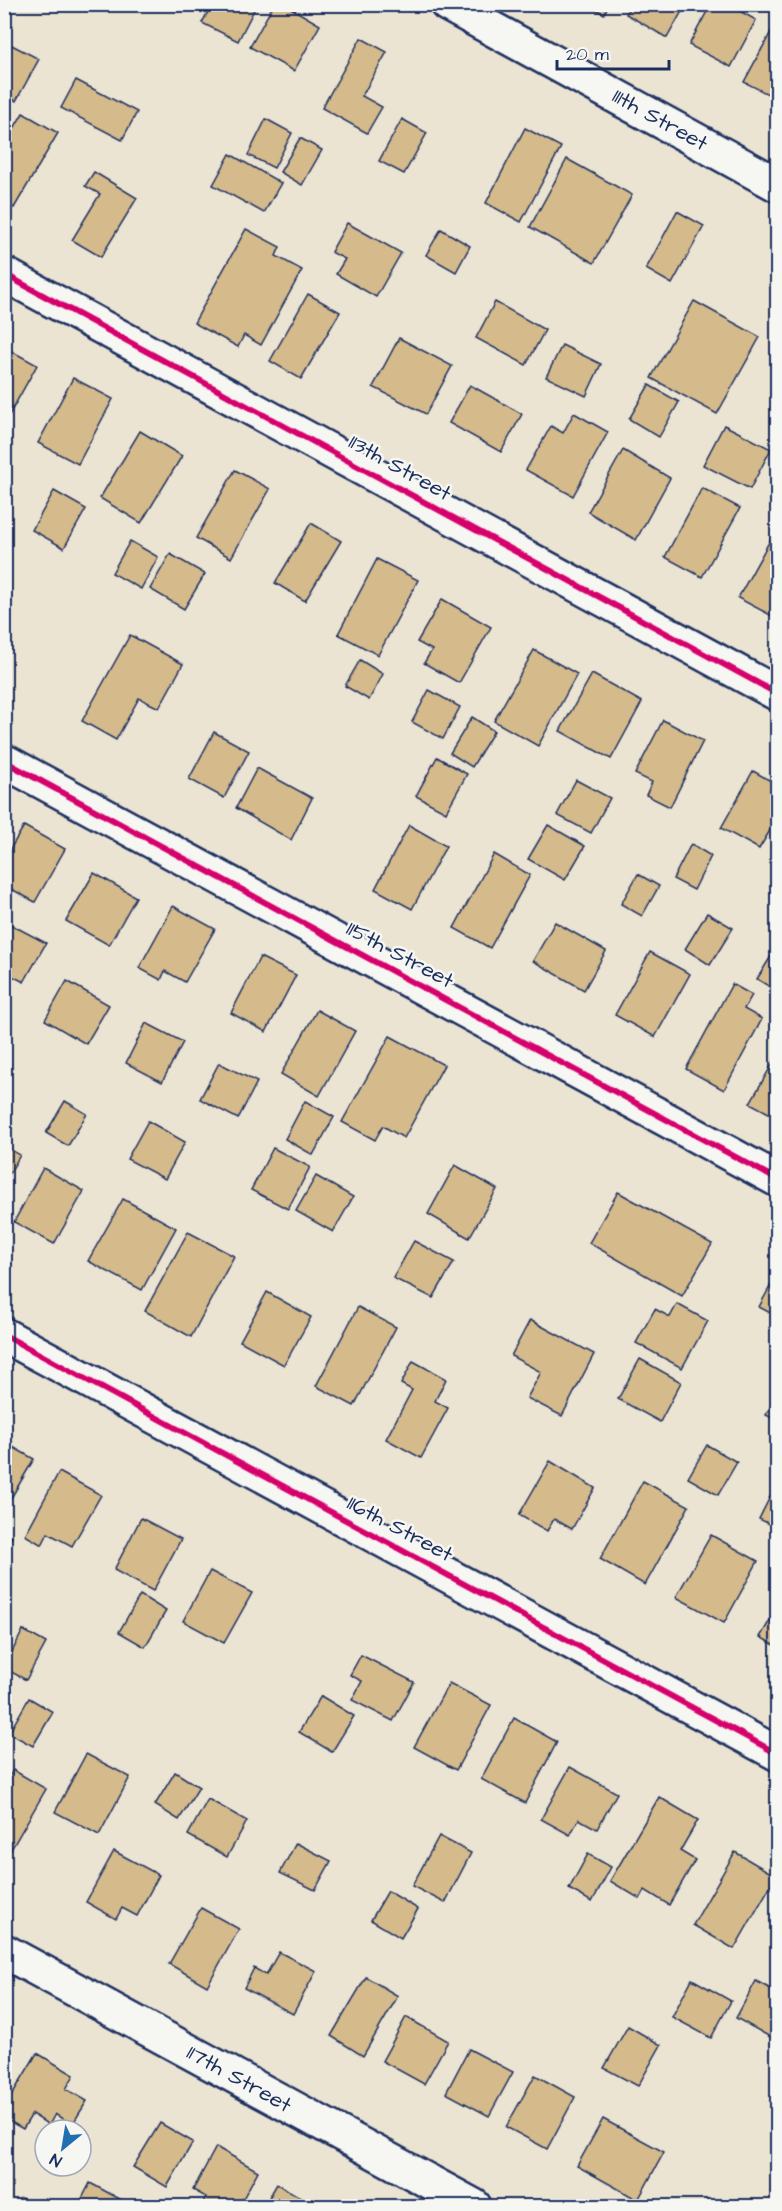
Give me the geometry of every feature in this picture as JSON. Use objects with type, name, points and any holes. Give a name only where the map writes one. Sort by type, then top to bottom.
[{"type":"street","name":"111th Street","points":[[447,4],[777,184]]},
{"type":"street","name":"113th Street","points":[[4,274],[777,694]]},
{"type":"street","name":"115th Street","points":[[4,761],[777,1180]]},
{"type":"street","name":"116th Street","points":[[4,1335],[777,1754]]},
{"type":"street","name":"117th Street","points":[[4,1951],[474,2206]]},
{"type":"building","points":[[212,4],[257,4],[238,41],[202,23]]},
{"type":"building","points":[[274,4],[284,4],[320,25],[294,71],[250,47]]},
{"type":"building","points":[[586,4],[609,4],[604,14]]},
{"type":"building","points":[[631,4],[686,4],[667,38],[626,14]]},
{"type":"building","points":[[711,4],[727,4],[756,20],[731,67],[689,45]]},
{"type":"building","points":[[772,30],[778,33],[778,99],[744,82]]},
{"type":"building","points":[[361,38],[387,52],[362,96],[382,107],[367,133],[322,108]]},
{"type":"building","points":[[4,41],[39,59],[16,101],[4,94]]},
{"type":"building","points":[[76,80],[137,112],[122,140],[61,108]]},
{"type":"building","points":[[23,113],[58,133],[14,208],[4,203],[4,145]]},
{"type":"building","points":[[266,119],[292,133],[274,168],[248,155]]},
{"type":"building","points":[[402,119],[427,133],[404,174],[379,161]]},
{"type":"building","points":[[525,128],[561,147],[521,222],[486,203]]},
{"type":"building","points":[[300,138],[322,150],[302,185],[280,172]]},
{"type":"building","points":[[230,154],[281,183],[264,213],[213,185]]},
{"type":"building","points":[[567,159],[632,195],[594,263],[530,227]]},
{"type":"building","points":[[94,172],[137,198],[101,257],[72,240],[100,194],[85,186]]},
{"type":"building","points":[[677,211],[704,226],[672,284],[646,269]]},
{"type":"building","points":[[347,223],[401,253],[376,297],[336,274],[345,259],[331,252]]},
{"type":"building","points":[[246,229],[280,247],[276,256],[302,270],[261,345],[244,335],[238,347],[194,323]]},
{"type":"building","points":[[441,229],[470,246],[456,272],[426,255]]},
{"type":"building","points":[[308,294],[340,312],[301,379],[270,361]]},
{"type":"building","points":[[694,301],[760,337],[717,414],[651,378]]},
{"type":"building","points":[[495,302],[545,330],[526,365],[476,338]]},
{"type":"building","points":[[399,338],[452,366],[426,414],[373,387]]},
{"type":"building","points":[[562,345],[601,364],[586,396],[546,377]]},
{"type":"building","points":[[4,347],[37,365],[4,424]]},
{"type":"building","points":[[73,378],[113,399],[78,464],[38,443]]},
{"type":"building","points":[[470,385],[522,414],[501,452],[449,423]]},
{"type":"building","points":[[649,385],[679,402],[659,437],[629,419]]},
{"type":"building","points":[[574,413],[608,432],[573,496],[526,470],[551,426],[563,433]]},
{"type":"building","points":[[724,425],[771,449],[750,489],[703,465]]},
{"type":"building","points":[[140,431],[182,456],[141,523],[100,498]]},
{"type":"building","points":[[623,450],[670,478],[636,540],[588,512]]},
{"type":"building","points":[[235,470],[270,489],[231,558],[196,538]]},
{"type":"building","points":[[702,488],[740,508],[702,577],[665,557]]},
{"type":"building","points":[[54,491],[86,509],[64,548],[32,530]]},
{"type":"building","points":[[311,523],[341,541],[305,601],[275,583]]},
{"type":"building","points":[[773,535],[778,537],[778,619],[738,598]]},
{"type":"building","points":[[130,541],[158,557],[141,589],[112,573]]},
{"type":"building","points":[[170,554],[205,574],[184,609],[150,589]]},
{"type":"building","points":[[377,559],[418,580],[378,655],[338,634]]},
{"type":"building","points":[[442,599],[491,627],[459,683],[424,663],[432,650],[417,642]]},
{"type":"building","points":[[130,635],[183,664],[159,708],[139,698],[116,740],[82,721]]},
{"type":"building","points":[[534,650],[577,674],[538,746],[494,721]]},
{"type":"building","points":[[360,660],[383,674],[369,700],[345,686]]},
{"type":"building","points":[[592,674],[642,702],[611,759],[560,731]]},
{"type":"building","points":[[429,690],[460,707],[443,739],[412,722]]},
{"type":"building","points":[[472,717],[494,731],[472,767],[450,753]]},
{"type":"building","points":[[663,720],[703,741],[670,807],[646,795],[652,782],[635,774]]},
{"type":"building","points":[[214,732],[249,751],[224,798],[189,779]]},
{"type":"building","points":[[437,757],[467,774],[446,812],[416,796]]},
{"type":"building","points":[[257,768],[312,798],[291,840],[236,808]]},
{"type":"building","points":[[753,771],[778,785],[778,817],[759,849],[721,828]]},
{"type":"building","points":[[576,780],[610,798],[591,833],[557,815]]},
{"type":"building","points":[[409,825],[446,846],[412,909],[375,889]]},
{"type":"building","points":[[548,825],[585,846],[565,880],[528,859]]},
{"type":"building","points":[[24,826],[65,849],[35,902],[4,885],[4,859]]},
{"type":"building","points":[[691,844],[711,856],[694,890],[673,879]]},
{"type":"building","points":[[494,854],[530,875],[490,948],[454,928]]},
{"type":"building","points":[[94,873],[136,897],[109,945],[66,921]]},
{"type":"building","points":[[638,874],[659,886],[642,916],[621,904]]},
{"type":"building","points":[[173,906],[215,929],[185,982],[165,971],[161,980],[139,968]]},
{"type":"building","points":[[707,913],[733,928],[710,965],[685,949]]},
{"type":"building","points":[[6,922],[46,943],[24,982],[4,972]]},
{"type":"building","points":[[555,922],[606,951],[584,990],[533,961]]},
{"type":"building","points":[[778,945],[778,992],[757,979]]},
{"type":"building","points":[[650,952],[690,974],[655,1037],[615,1015]]},
{"type":"building","points":[[260,957],[296,975],[266,1032],[231,1013]]},
{"type":"building","points":[[67,981],[109,1005],[86,1044],[45,1020]]},
{"type":"building","points":[[732,984],[752,995],[744,1009],[762,1019],[724,1090],[686,1069]]},
{"type":"building","points":[[317,1010],[355,1031],[319,1096],[281,1074]]},
{"type":"building","points":[[146,1023],[183,1042],[162,1082],[126,1063]]},
{"type":"building","points":[[390,1036],[444,1065],[404,1138],[383,1126],[375,1140],[342,1122]]},
{"type":"building","points":[[778,1054],[778,1118],[750,1103]]},
{"type":"building","points":[[219,1063],[257,1082],[238,1119],[200,1099]]},
{"type":"building","points":[[65,1101],[87,1114],[68,1146],[46,1133]]},
{"type":"building","points":[[305,1101],[334,1117],[313,1155],[285,1139]]},
{"type":"building","points":[[148,1121],[185,1142],[165,1179],[127,1159]]},
{"type":"building","points":[[4,1146],[20,1155],[4,1183]]},
{"type":"building","points":[[273,1148],[310,1167],[288,1209],[251,1190]]},
{"type":"building","points":[[455,1165],[497,1189],[469,1238],[428,1214]]},
{"type":"building","points":[[43,1168],[84,1191],[54,1244],[14,1222]]},
{"type":"building","points":[[316,1176],[353,1197],[333,1232],[296,1211]]},
{"type":"building","points":[[618,1192],[712,1244],[682,1296],[589,1243]]},
{"type":"building","points":[[123,1199],[176,1228],[142,1290],[88,1261]]},
{"type":"building","points":[[188,1232],[234,1256],[191,1337],[145,1311]]},
{"type":"building","points":[[414,1241],[454,1262],[433,1298],[393,1278]]},
{"type":"building","points":[[778,1272],[778,1317],[759,1307]]},
{"type":"building","points":[[267,1292],[311,1317],[284,1365],[240,1341]]},
{"type":"building","points":[[677,1304],[708,1321],[682,1368],[636,1343],[655,1309],[670,1317]]},
{"type":"building","points":[[358,1307],[396,1327],[354,1406],[316,1386]]},
{"type":"building","points":[[530,1320],[594,1354],[562,1416],[527,1398],[541,1372],[511,1356]]},
{"type":"building","points":[[640,1359],[681,1382],[660,1422],[618,1399]]},
{"type":"building","points":[[413,1361],[446,1379],[435,1401],[448,1408],[421,1458],[386,1439],[412,1390],[401,1384]]},
{"type":"building","points":[[778,1393],[778,1421],[766,1415]]},
{"type":"building","points":[[4,1442],[34,1459],[4,1510]]},
{"type":"building","points":[[707,1445],[737,1462],[718,1495],[688,1478]]},
{"type":"building","points":[[550,1461],[595,1488],[572,1529],[554,1519],[547,1531],[519,1515]]},
{"type":"building","points":[[59,1472],[101,1495],[72,1546],[48,1533],[42,1545],[25,1535]]},
{"type":"building","points":[[643,1481],[689,1506],[645,1585],[600,1559]]},
{"type":"building","points":[[776,1485],[778,1486],[778,1528],[759,1519]]},
{"type":"building","points":[[141,1518],[181,1539],[153,1591],[114,1570]]},
{"type":"building","points":[[4,1533],[12,1537],[4,1550]]},
{"type":"building","points":[[711,1535],[758,1561],[724,1623],[676,1597]]},
{"type":"building","points":[[210,1571],[252,1593],[224,1643],[183,1621]]},
{"type":"building","points":[[140,1595],[166,1611],[145,1647],[119,1632]]},
{"type":"building","points":[[778,1607],[778,1647],[760,1637]]},
{"type":"building","points":[[23,1630],[46,1643],[26,1680],[4,1668]]},
{"type":"building","points":[[361,1655],[414,1682],[393,1721],[352,1700],[362,1681],[350,1675]]},
{"type":"building","points":[[449,1683],[491,1705],[456,1770],[414,1747]]},
{"type":"building","points":[[321,1696],[354,1716],[332,1752],[299,1732]]},
{"type":"building","points":[[29,1698],[53,1712],[33,1746],[9,1733]]},
{"type":"building","points":[[514,1718],[557,1742],[525,1803],[481,1779]]},
{"type":"building","points":[[86,1754],[130,1777],[99,1835],[55,1812]]},
{"type":"building","points":[[570,1767],[617,1793],[597,1829],[579,1819],[570,1835],[541,1819]]},
{"type":"building","points":[[13,1770],[46,1789],[5,1860],[4,1786]]},
{"type":"building","points":[[175,1772],[199,1787],[179,1820],[155,1805]]},
{"type":"building","points":[[659,1797],[698,1820],[680,1851],[695,1860],[669,1905],[645,1890],[640,1899],[610,1881]]},
{"type":"building","points":[[208,1799],[247,1821],[227,1857],[188,1835]]},
{"type":"building","points":[[439,1836],[471,1853],[445,1903],[412,1886]]},
{"type":"building","points":[[296,1843],[331,1861],[315,1890],[280,1873]]},
{"type":"building","points":[[114,1851],[159,1875],[137,1916],[122,1908],[116,1919],[86,1902]]},
{"type":"building","points":[[735,1852],[776,1876],[734,1949],[693,1925]]},
{"type":"building","points":[[588,1854],[611,1867],[592,1902],[569,1889]]},
{"type":"building","points":[[388,1891],[418,1909],[401,1938],[371,1920]]},
{"type":"building","points":[[201,1908],[239,1929],[207,1986],[169,1964]]},
{"type":"building","points":[[279,1952],[316,1971],[293,2014],[244,1988],[254,1968],[266,1975]]},
{"type":"building","points":[[366,1977],[398,1996],[363,2056],[331,2036]]},
{"type":"building","points":[[692,1979],[731,2001],[711,2038],[672,2017]]},
{"type":"building","points":[[756,1981],[778,1993],[778,2028],[772,2038],[736,2018]]},
{"type":"building","points":[[406,2017],[448,2041],[424,2084],[382,2061]]},
{"type":"building","points":[[628,2026],[661,2045],[638,2086],[604,2068]]},
{"type":"building","points":[[469,2049],[513,2072],[489,2116],[446,2093]]},
{"type":"building","points":[[37,2053],[74,2075],[66,2089],[87,2101],[76,2118],[61,2118],[55,2114],[53,2118],[38,2118],[32,2114],[23,2129],[4,2118],[4,2108]]},
{"type":"building","points":[[535,2075],[575,2097],[547,2149],[506,2127]]},
{"type":"building","points":[[603,2119],[664,2152],[638,2200],[577,2166]]},
{"type":"building","points":[[160,2123],[193,2142],[167,2187],[133,2167]]},
{"type":"building","points":[[216,2147],[258,2171],[239,2206],[201,2206],[206,2197],[193,2190]]},
{"type":"building","points":[[90,2183],[131,2205],[78,2206]]},
{"type":"building","points":[[277,2184],[316,2206],[264,2206]]},
{"type":"building","points":[[21,2198],[37,2206],[16,2206]]},
{"type":"cycle path","points":[[4,274],[778,694]]},
{"type":"cycle path","points":[[4,761],[778,1180]]},
{"type":"cycle path","points":[[4,1335],[778,1754]]}]
